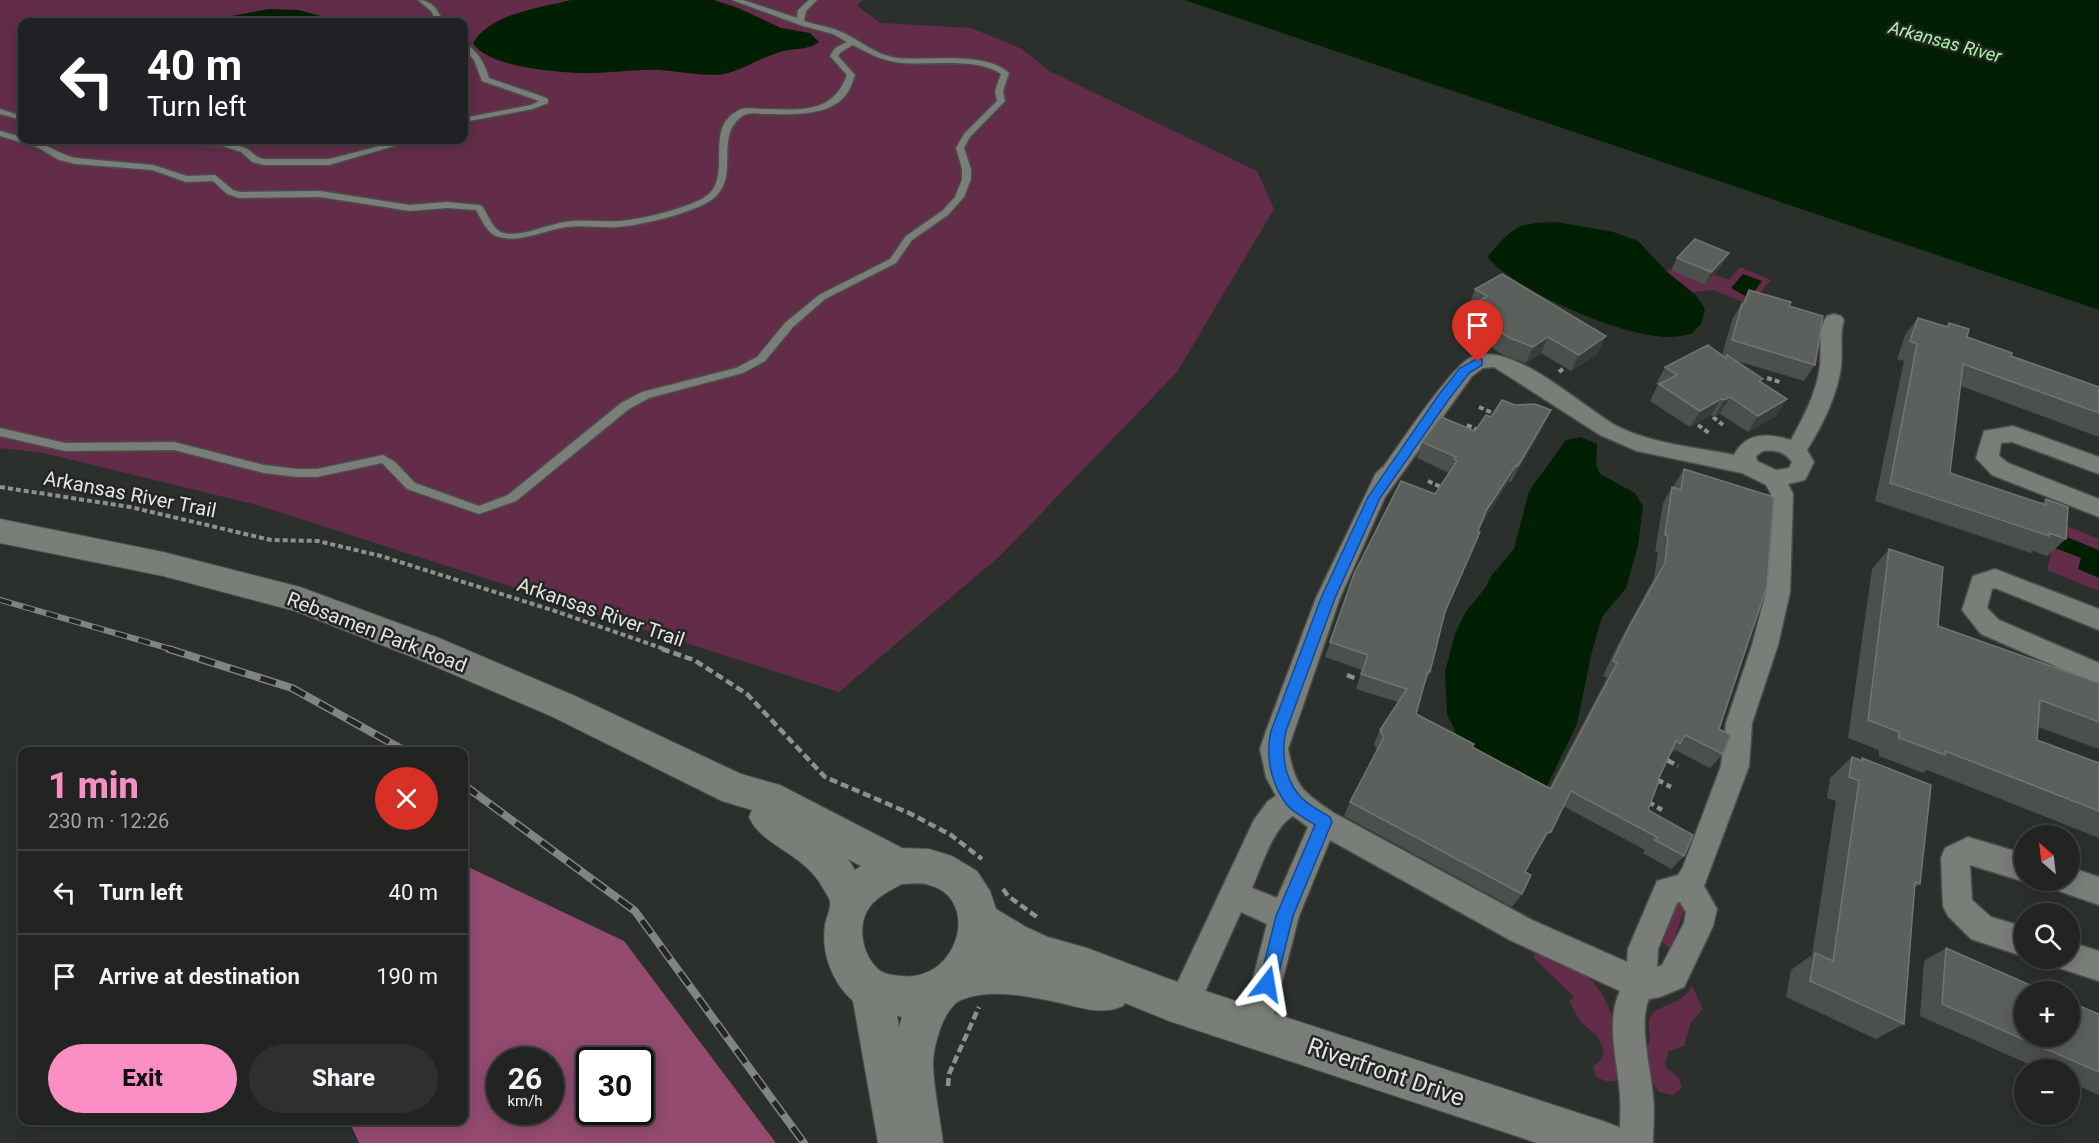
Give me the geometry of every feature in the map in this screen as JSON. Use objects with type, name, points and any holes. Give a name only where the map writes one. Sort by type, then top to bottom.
[{"type":"street","points":[[1795,450],[1813,421],[1823,390],[1831,359],[1829,344],[1834,320]]},
{"type":"street","points":[[1495,360],[1508,364],[1608,430],[1636,443],[1747,466],[1774,479],[1782,494],[1778,592],[1749,697],[1739,723],[1736,766],[1695,874],[1687,886],[1702,909],[1698,926],[1681,963],[1672,976],[1660,982],[1640,984],[1521,930],[1324,822],[1294,801],[1280,777],[1275,749],[1279,731],[1328,598],[1384,479],[1392,472],[1465,371],[1478,362],[1495,360]]},
{"type":"street","points":[[2099,466],[2013,434],[1992,436],[1987,458],[2000,469],[2099,508]]},
{"type":"street","points":[[1747,466],[1745,455],[1749,448],[1757,442],[1782,444],[1795,450],[1803,462],[1797,474],[1774,479]]},
{"type":"street","name":"Rebsamen Park Road","points":[[0,531],[163,564],[300,600],[428,648],[553,702],[735,789],[766,797],[898,866],[939,869],[956,878],[969,891],[977,908],[979,921],[976,949],[964,970],[957,991],[921,1021],[912,1063],[921,1143]]},
{"type":"street","points":[[2099,620],[1995,578],[1982,583],[1974,610],[1990,627],[2099,674]]},
{"type":"street","name":"Rebsamen Park Road","points":[[735,789],[755,809],[820,852],[836,873],[850,901]]},
{"type":"street","points":[[1176,1003],[1234,895],[1264,829],[1278,810],[1294,801]]},
{"type":"street","points":[[1256,1029],[1284,916],[1324,822]]},
{"type":"street","points":[[2014,865],[1968,850],[1955,858],[1958,906],[1982,929],[2014,939]]},
{"type":"street","points":[[898,866],[871,881],[850,901],[843,930],[843,949],[850,968],[871,989],[898,998],[918,998],[957,991]]},
{"type":"street","points":[[2080,885],[2099,891]]},
{"type":"street","points":[[1636,1143],[1637,1099],[1629,1022],[1630,1004],[1640,984],[1643,949],[1667,891],[1687,886]]},
{"type":"street","points":[[1234,895],[1284,916]]},
{"type":"street","name":"Riverfront Drive","points":[[979,921],[1012,941],[1047,956],[1088,968],[1176,1003],[1603,1143]]},
{"type":"street","points":[[2080,960],[2099,966]]},
{"type":"street","name":"Riverfront Drive","points":[[957,991],[991,974],[1000,974],[1176,1003]]},
{"type":"street","points":[[871,989],[900,1143]]},
{"type":"lane","points":[[422,0],[434,10],[438,18]]},
{"type":"lane","points":[[0,432],[65,447],[174,446],[264,469],[297,473],[317,473],[383,459],[391,463],[401,479],[411,486],[459,501],[470,508],[479,510],[512,498],[626,406],[646,395],[739,371],[760,359],[807,308],[822,297],[893,261],[902,252],[908,240],[951,208],[962,191],[968,170],[967,161],[960,148],[962,142],[1001,101],[999,91],[1005,73],[978,63],[897,60],[878,56],[836,32],[736,0]]},
{"type":"lane","points":[[800,22],[802,10],[813,0]]},
{"type":"lane","points":[[37,144],[62,158],[76,161],[153,168],[186,179],[215,178],[230,192],[239,195],[320,194],[410,208],[447,205],[478,208],[491,230],[500,235],[566,225],[635,223],[695,205],[714,194],[722,174],[724,132],[734,118],[742,112],[816,109],[830,106],[842,99],[850,86],[852,75],[834,56],[838,50],[852,42]]},
{"type":"lane","points":[[468,49],[478,60],[485,79],[545,101],[533,106],[468,119]]},
{"type":"lane","points":[[0,111],[18,117]]},
{"type":"lane","points":[[0,133],[18,138]]},
{"type":"lane","points":[[223,144],[244,150],[255,160],[264,162],[329,162],[396,144]]},
{"type":"path","points":[[1559,372],[1564,368]]},
{"type":"path","points":[[1767,378],[1780,382]]},
{"type":"path","points":[[1479,407],[1500,416]]},
{"type":"path","points":[[1713,417],[1723,424]]},
{"type":"path","points":[[1467,425],[1483,432],[1487,426]]},
{"type":"path","points":[[1698,425],[1709,433]]},
{"type":"path","points":[[1428,481],[1443,488]]},
{"type":"path","name":"Arkansas River Trail","points":[[0,487],[130,507],[271,540],[318,541],[381,556],[555,611],[694,660],[747,694],[825,777],[883,800],[951,835],[979,855],[985,863]]},
{"type":"path","points":[[1347,675],[1357,679]]},
{"type":"path","points":[[1666,760],[1678,766]]},
{"type":"path","points":[[1650,776],[1671,787]]},
{"type":"path","points":[[1642,798],[1662,810]]},
{"type":"path","points":[[997,880],[1008,896],[1040,919]]},
{"type":"path","points":[[947,1097],[957,991]]},
{"type":"shaded area","points":[[0,0],[863,0],[857,6],[881,23],[971,28],[1022,49],[1049,71],[1257,171],[1274,209],[1177,372],[1001,555],[839,692],[257,505],[44,453],[0,448]]},
{"type":"shaded area","points":[[1740,267],[1771,280],[1749,305],[1714,290],[1692,292],[1667,272],[1670,269],[1705,285],[1714,274],[1729,280]]},
{"type":"shaded area","points":[[2059,523],[2099,539],[2099,591],[2047,570]]},
{"type":"shaded area","points":[[468,867],[624,941],[776,1143],[359,1143],[351,1125],[468,1125]]},
{"type":"shaded area","points":[[1678,902],[1685,908],[1671,947],[1668,947],[1661,941]]},
{"type":"shaded area","points":[[1535,953],[1582,973],[1601,992],[1613,1018],[1626,1073],[1616,1081],[1596,1077],[1593,1066],[1601,1060],[1604,1050],[1597,1036],[1580,1021],[1569,1001],[1574,997],[1534,958]]},
{"type":"shaded area","points":[[1692,986],[1703,1009],[1691,1022],[1684,1046],[1669,1051],[1665,1061],[1666,1067],[1679,1078],[1682,1088],[1673,1095],[1659,1092],[1644,1062],[1644,1055],[1650,1042],[1649,1020],[1657,1010],[1688,993]]},
{"type":"water","points":[[571,0],[714,0],[738,8],[781,28],[810,33],[819,42],[807,48],[776,53],[731,72],[710,75],[659,70],[591,73],[522,67],[492,58],[473,43],[481,33],[504,18]]},
{"type":"water","name":"Arkansas River","points":[[1185,0],[2099,0],[2099,310]]},
{"type":"water","points":[[269,9],[298,10],[329,18],[221,18]]},
{"type":"water","points":[[1556,222],[1613,232],[1638,241],[1667,272],[1696,295],[1705,309],[1701,324],[1691,334],[1671,337],[1648,335],[1599,321],[1546,298],[1522,284],[1487,257],[1503,239],[1516,229],[1532,224]]},
{"type":"water","points":[[1743,274],[1762,281],[1751,296],[1747,297],[1731,288]]},
{"type":"water","points":[[1580,437],[1597,444],[1596,464],[1600,474],[1635,493],[1643,506],[1638,546],[1626,588],[1602,617],[1592,651],[1577,724],[1544,792],[1459,739],[1447,714],[1445,672],[1455,634],[1465,613],[1485,588],[1491,576],[1514,549],[1529,491],[1566,440]]},
{"type":"water","points":[[2059,534],[2099,550],[2099,578],[2078,569],[2081,558],[2055,548]]},
{"type":"building","points":[[1695,239],[1729,253],[1711,272],[1677,258]]},
{"type":"building","points":[[1502,274],[1606,336],[1579,355],[1548,337],[1533,347],[1510,338],[1465,310],[1487,296],[1475,289]]},
{"type":"building","points":[[1749,290],[1791,302],[1789,306],[1823,316],[1815,365],[1732,340],[1742,304]]},
{"type":"building","points":[[1918,318],[1948,327],[1949,323],[1969,329],[1967,337],[2012,353],[2011,356],[2099,387],[2099,413],[1963,364],[1950,473],[2046,505],[2046,499],[2068,507],[2066,539],[2049,533],[2049,536],[1890,483],[1917,344],[1910,341]]},
{"type":"building","points":[[1708,345],[1763,379],[1759,381],[1787,399],[1758,416],[1730,397],[1721,399],[1700,411],[1659,384],[1677,375],[1665,367]]},
{"type":"building","points":[[1502,400],[1515,405],[1535,404],[1551,410],[1518,466],[1516,465],[1486,511],[1478,531],[1480,532],[1445,612],[1430,672],[1428,671],[1416,714],[1474,744],[1472,747],[1551,789],[1617,663],[1613,661],[1628,629],[1665,563],[1668,536],[1665,535],[1672,487],[1681,490],[1684,469],[1774,497],[1767,586],[1719,729],[1731,735],[1723,754],[1685,735],[1680,744],[1676,741],[1658,780],[1648,810],[1693,835],[1684,856],[1655,840],[1657,837],[1571,791],[1551,832],[1547,833],[1525,872],[1531,875],[1522,894],[1350,802],[1384,737],[1380,730],[1407,689],[1361,674],[1368,655],[1330,642],[1354,574],[1401,481],[1435,494],[1457,461],[1454,459],[1456,457],[1422,442],[1441,417],[1475,431],[1486,415],[1491,417]]},
{"type":"building","points":[[1889,549],[1943,567],[1938,626],[2099,683],[2099,722],[2040,700],[2037,740],[2099,763],[2099,811],[1945,751],[1945,755],[1899,738],[1899,732],[1868,720]]},
{"type":"building","points":[[1852,757],[1862,761],[1862,758],[1931,785],[1920,884],[1915,882],[1904,1024],[1810,981],[1815,953],[1833,961],[1859,781],[1849,777]]},
{"type":"building","points":[[1946,948],[2021,981],[2014,981],[2014,1035],[1942,1004]]},
{"type":"building","points":[[2080,1006],[2099,1014],[2099,1072],[2080,1064],[2080,1059],[2069,1059],[2041,1047],[2080,1047]]},
{"type":"railway","points":[[0,600],[174,650]]},
{"type":"railway","points":[[169,649],[292,688],[398,747]]},
{"type":"railway","points":[[468,788],[635,911],[804,1143]]},
{"type":"route","points":[[1267,984],[1284,916],[1324,822],[1294,801],[1280,777],[1275,749],[1279,731],[1328,598],[1343,570],[1374,497],[1384,479],[1392,472],[1445,396],[1465,371],[1478,362]]}]
